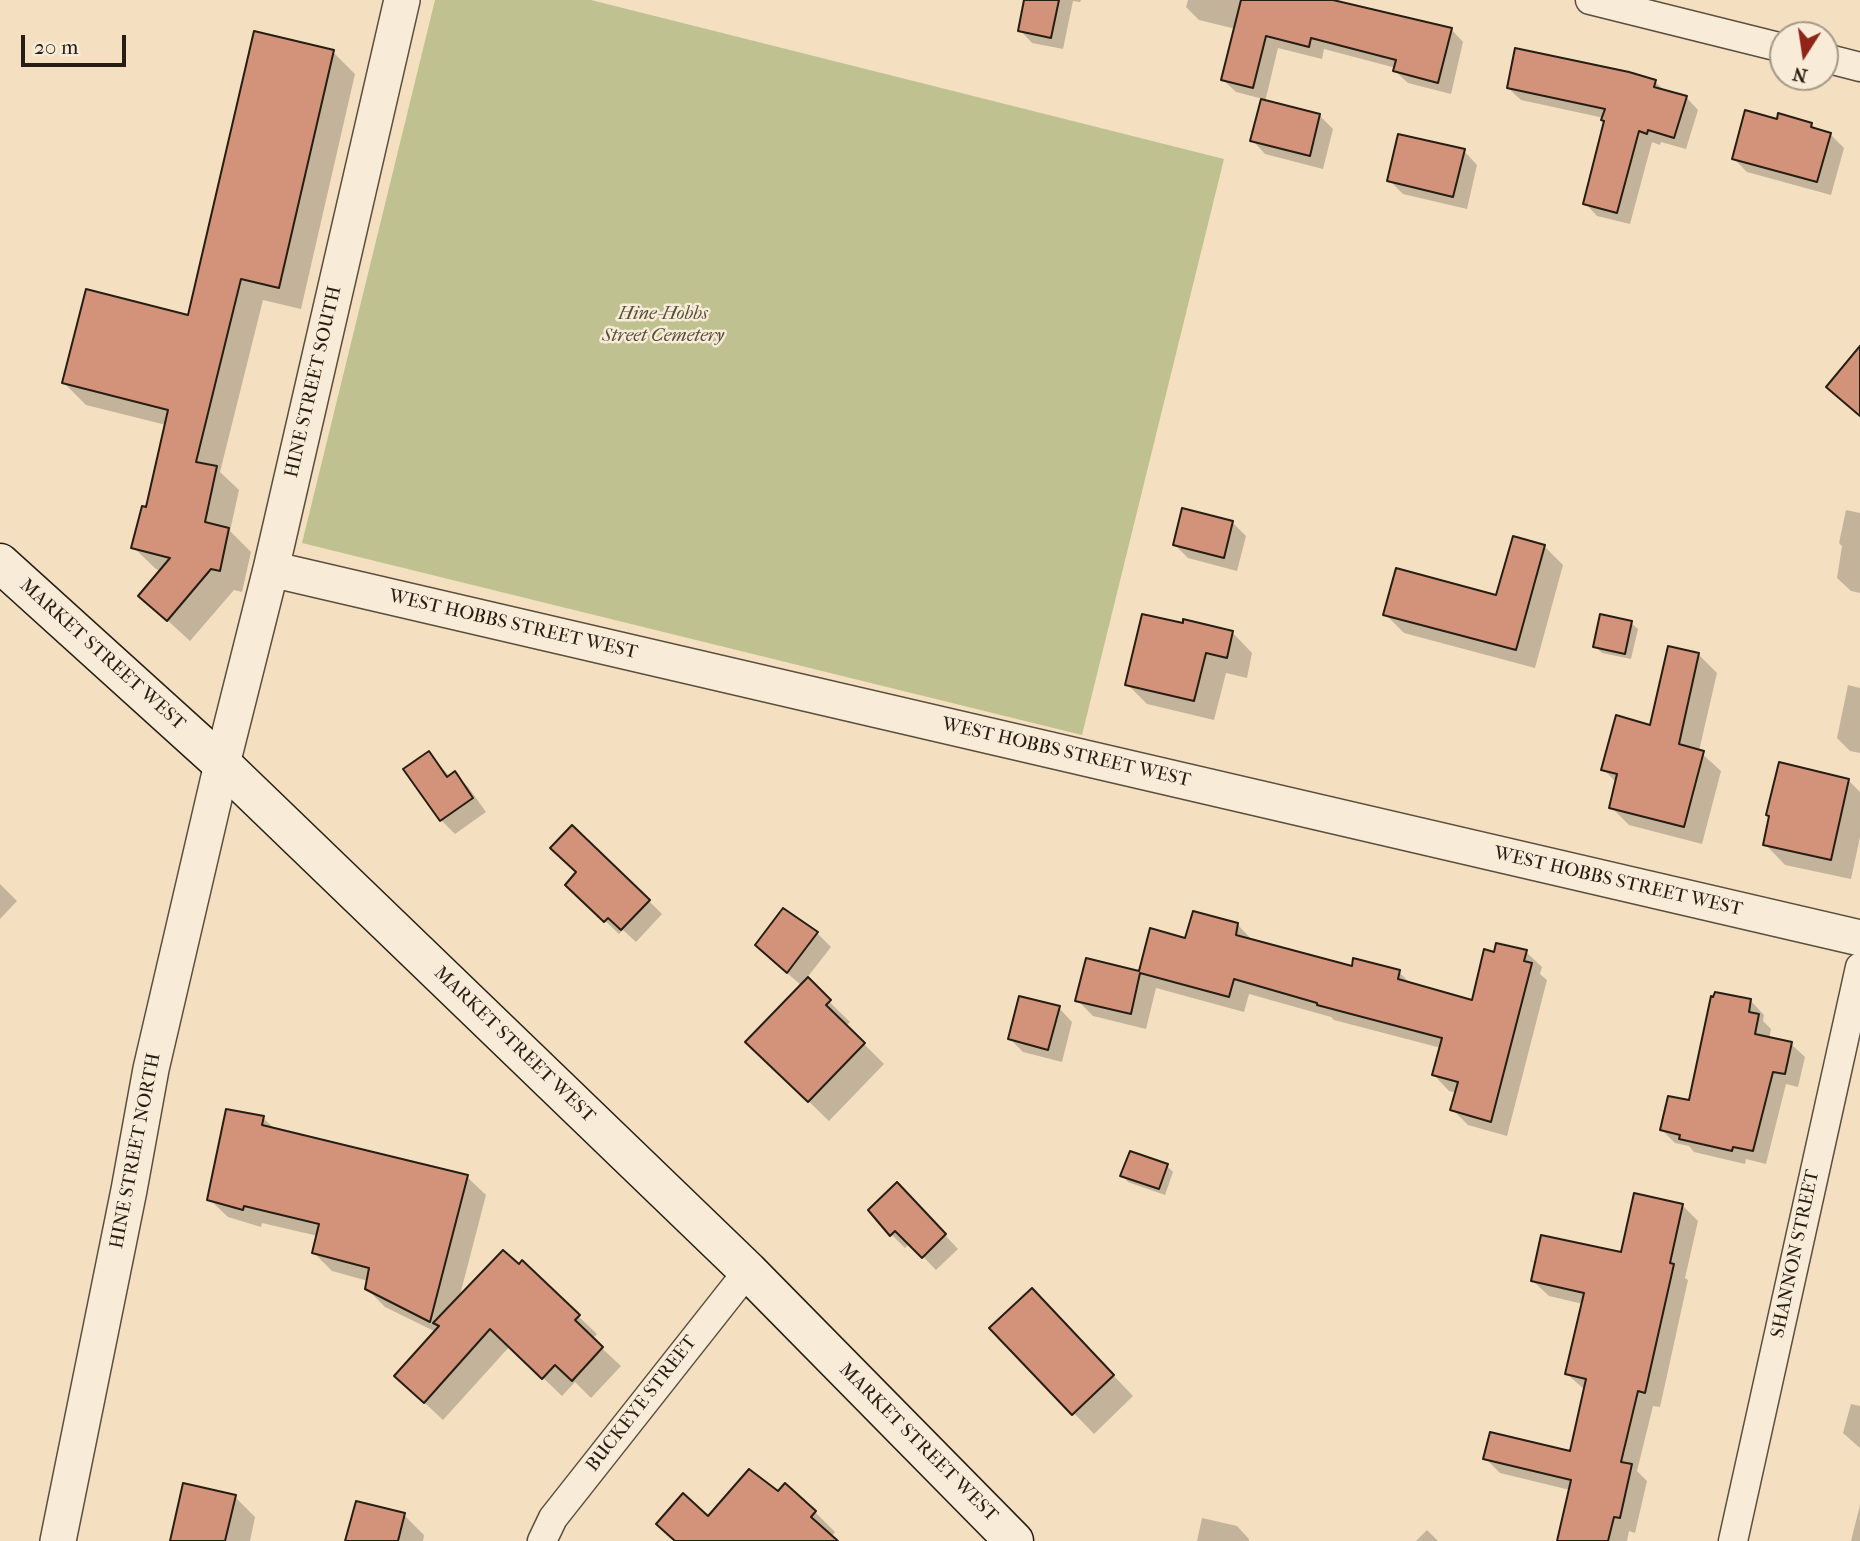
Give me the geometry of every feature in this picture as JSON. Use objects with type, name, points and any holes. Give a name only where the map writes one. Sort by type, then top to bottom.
[{"type":"main road","name":"MARKET STREET WEST","points":[[0,563],[222,764],[748,1270],[1014,1541]]},
{"type":"street","name":"HINE STREET SOUTH","points":[[222,764],[271,569],[402,0]]},
{"type":"street","points":[[1590,0],[1769,45]]},
{"type":"street","points":[[1839,62],[1860,67]]},
{"type":"street","name":"WEST HOBBS STREET WEST","points":[[271,569],[1860,939]]},
{"type":"street","name":"HINE STREET NORTH","points":[[58,1541],[129,1190],[150,1069],[222,764]]},
{"type":"street","name":"SHANNON STREET","points":[[1733,1541],[1860,967]]},
{"type":"street","name":"BUCKEYE STREET","points":[[542,1541],[553,1518],[748,1270]]},
{"type":"green space","name":"Hine-Hobbs Street Cemetery","points":[[435,0],[591,0],[1224,159],[1082,735],[302,543]]},
{"type":"building","points":[[1024,0],[1059,0],[1051,38],[1018,31]]},
{"type":"building","points":[[1241,0],[1333,0],[1452,28],[1438,83],[1393,71],[1396,60],[1311,38],[1309,47],[1266,36],[1253,88],[1221,80]]},
{"type":"building","points":[[254,31],[334,50],[279,288],[241,279],[196,462],[217,466],[205,522],[229,528],[220,571],[211,569],[167,621],[138,596],[170,558],[131,548],[142,506],[146,507],[168,410],[62,383],[86,289],[188,315]]},
{"type":"building","points":[[1515,48],[1629,72],[1656,80],[1654,87],[1687,96],[1674,138],[1648,130],[1647,134],[1639,131],[1617,213],[1583,204],[1605,109],[1507,88]]},
{"type":"building","points":[[1261,99],[1320,114],[1310,156],[1250,141]]},
{"type":"building","points":[[1745,110],[1777,119],[1778,113],[1812,123],[1811,127],[1831,133],[1817,182],[1732,159]]},
{"type":"building","points":[[1398,134],[1465,149],[1453,197],[1387,181]]},
{"type":"building","points":[[1860,346],[1860,416],[1826,387]]},
{"type":"building","points":[[1182,508],[1233,521],[1224,558],[1173,545]]},
{"type":"building","points":[[1513,536],[1545,545],[1516,650],[1383,615],[1396,568],[1496,595]]},
{"type":"building","points":[[1142,614],[1183,623],[1183,619],[1233,631],[1227,658],[1206,653],[1194,701],[1125,685]]},
{"type":"building","points":[[1600,614],[1632,621],[1625,654],[1593,647]]},
{"type":"building","points":[[1668,646],[1699,653],[1679,744],[1704,751],[1684,827],[1609,808],[1617,774],[1601,770],[1616,715],[1650,725]]},
{"type":"building","points":[[429,751],[447,777],[455,771],[473,798],[440,821],[403,769]]},
{"type":"building","points":[[1779,762],[1849,779],[1831,860],[1763,845],[1769,816],[1766,815]]},
{"type":"building","points":[[572,825],[650,900],[621,930],[608,918],[604,922],[565,885],[576,872],[550,848]]},
{"type":"building","points":[[783,908],[818,932],[787,973],[755,945]]},
{"type":"building","points":[[1193,911],[1238,923],[1236,935],[1352,966],[1353,958],[1400,970],[1398,979],[1472,1000],[1484,949],[1494,952],[1496,943],[1527,950],[1524,961],[1532,963],[1491,1122],[1450,1110],[1458,1082],[1432,1075],[1442,1038],[1317,1005],[1234,979],[1229,997],[1140,973],[1131,1014],[1075,1001],[1086,958],[1139,971],[1150,928],[1185,938]]},
{"type":"building","points":[[808,977],[831,1000],[826,1005],[865,1043],[808,1102],[745,1042]]},
{"type":"building","points":[[1715,992],[1751,999],[1749,1012],[1759,1014],[1755,1034],[1792,1042],[1785,1074],[1773,1072],[1753,1151],[1733,1147],[1732,1151],[1679,1139],[1680,1135],[1660,1130],[1668,1096],[1689,1100],[1711,996],[1713,997]]},
{"type":"building","points":[[1019,996],[1060,1006],[1048,1050],[1008,1039]]},
{"type":"building","points":[[226,1109],[264,1116],[262,1125],[468,1175],[430,1322],[365,1289],[369,1268],[312,1253],[319,1224],[244,1206],[243,1210],[207,1200]]},
{"type":"building","points":[[1130,1151],[1168,1164],[1159,1189],[1120,1176]]},
{"type":"building","points":[[897,1182],[946,1234],[922,1258],[895,1231],[890,1236],[868,1210]]},
{"type":"building","points":[[1634,1193],[1683,1204],[1670,1263],[1674,1264],[1645,1393],[1638,1391],[1621,1462],[1632,1464],[1620,1518],[1614,1517],[1608,1541],[1557,1541],[1571,1480],[1483,1459],[1490,1432],[1570,1451],[1586,1379],[1565,1374],[1584,1293],[1531,1281],[1541,1235],[1621,1252]]},
{"type":"building","points":[[503,1250],[519,1264],[522,1260],[580,1315],[575,1320],[603,1347],[572,1381],[555,1365],[542,1379],[490,1329],[424,1403],[394,1376],[439,1326],[433,1323]]},
{"type":"building","points":[[1032,1288],[1114,1375],[1072,1415],[989,1328]]},
{"type":"building","points":[[749,1469],[778,1491],[785,1483],[816,1511],[811,1517],[838,1541],[675,1541],[656,1524],[683,1493],[708,1516]]},
{"type":"building","points":[[183,1483],[236,1495],[225,1541],[170,1541]]},
{"type":"building","points":[[356,1501],[405,1513],[398,1541],[345,1541]]}]
